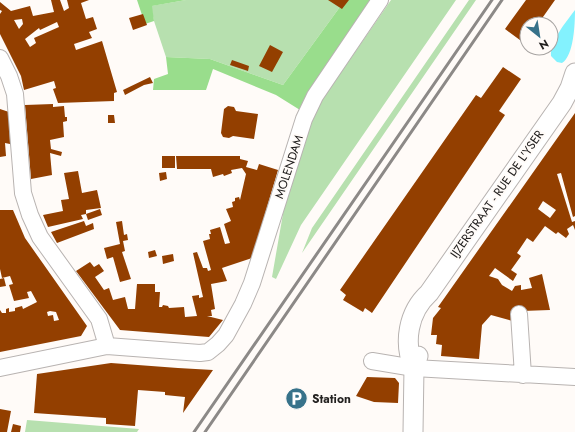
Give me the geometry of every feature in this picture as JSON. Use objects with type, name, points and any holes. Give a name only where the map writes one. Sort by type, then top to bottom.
[{"type":"street","name":"MOLENDAM","points":[[107,346],[200,354],[208,352],[218,344],[230,328],[249,290],[304,119],[315,96],[380,0]]},
{"type":"street","points":[[0,58],[10,76],[15,94],[23,193],[30,215],[40,237],[99,319],[107,346],[0,368]]},
{"type":"street","name":"IJZERSTRAAT - RUE DE L'YSER","points":[[413,432],[414,368],[409,355],[408,336],[419,302],[429,293],[566,96],[575,73]]},
{"type":"street","points":[[519,314],[523,375]]},
{"type":"street","points":[[372,361],[414,368],[575,377]]},
{"type":"green space","points":[[137,0],[186,0],[152,6],[154,21],[145,24]]},
{"type":"green space","points":[[186,0],[345,0],[283,85],[210,59],[166,57],[154,21],[151,6]]},
{"type":"green space","points":[[345,0],[376,0],[300,110],[276,95],[213,69],[206,90],[153,90],[154,79],[168,74],[166,57],[210,59],[283,85]]},
{"type":"green space","points":[[391,0],[456,0],[301,225],[276,279],[272,277],[284,208],[313,113]]},
{"type":"green space","points":[[469,0],[476,0],[302,253],[312,228]]},
{"type":"green space","points":[[27,420],[139,429],[137,432],[25,432]]},
{"type":"water","points":[[575,10],[573,39],[569,54],[562,63],[557,62],[551,56],[559,56],[559,32]]},
{"type":"building","points":[[51,0],[60,0],[64,11],[69,8],[67,0],[89,0],[81,3],[86,19],[93,17],[97,29],[89,32],[92,38],[74,44],[76,50],[102,41],[117,92],[114,93],[114,101],[58,103],[53,89],[56,88],[54,81],[24,90],[21,76],[0,34],[0,14],[2,11],[0,10],[0,2],[11,11],[30,6],[33,16],[54,12]],"holes":[[[22,19],[23,24],[19,29],[14,20]],[[57,22],[59,27],[34,38],[36,43],[30,47],[25,39],[39,28],[40,30]]]},
{"type":"building","points":[[328,0],[349,0],[342,9]]},
{"type":"building","points":[[526,0],[555,0],[544,16],[519,16],[519,39],[505,29]]},
{"type":"building","points":[[143,14],[147,25],[133,30],[129,18]]},
{"type":"building","points":[[270,45],[283,52],[272,72],[259,66]]},
{"type":"building","points":[[232,60],[249,66],[248,71],[230,65]]},
{"type":"building","points":[[503,67],[521,79],[499,111],[505,115],[372,313],[365,308],[363,312],[343,300],[346,295],[340,290],[476,95],[481,98]]},
{"type":"building","points":[[150,77],[153,83],[144,85],[125,95],[123,90]]},
{"type":"building","points":[[53,104],[53,107],[64,106],[65,117],[67,117],[67,121],[63,122],[64,137],[50,140],[51,149],[62,152],[61,156],[50,153],[52,175],[31,179],[25,105]]},
{"type":"building","points":[[228,106],[234,107],[236,111],[258,114],[254,139],[233,136],[229,138],[223,137],[221,133],[224,109]]},
{"type":"building","points":[[0,109],[9,112],[10,144],[5,143],[6,156],[0,157]]},
{"type":"building","points":[[575,113],[575,216],[573,217],[561,173],[557,174],[572,222],[575,221],[575,230],[573,225],[567,229],[569,234],[566,238],[558,232],[556,234],[545,226],[533,242],[527,238],[517,253],[521,256],[511,270],[517,274],[513,281],[495,268],[489,276],[498,279],[502,285],[512,291],[515,286],[521,285],[521,290],[532,288],[529,278],[542,274],[550,310],[522,311],[516,322],[491,315],[482,325],[479,359],[441,356],[442,345],[436,344],[437,335],[431,335],[433,318],[441,308],[438,307]],"holes":[[[543,201],[556,210],[550,218],[538,209]]]},
{"type":"building","points":[[108,115],[114,115],[115,123],[108,123]]},
{"type":"building","points":[[162,156],[175,156],[175,168],[162,168]]},
{"type":"building","points":[[176,156],[240,156],[240,159],[248,161],[246,167],[257,170],[259,164],[278,170],[252,258],[222,268],[227,281],[211,284],[215,309],[211,310],[212,316],[207,316],[223,320],[209,337],[120,330],[76,271],[90,262],[94,267],[99,264],[104,271],[95,277],[104,290],[109,288],[113,300],[125,297],[128,309],[135,309],[137,284],[155,284],[155,292],[160,292],[159,307],[162,307],[163,305],[168,306],[169,308],[184,307],[185,317],[197,316],[192,296],[199,295],[199,298],[203,297],[193,253],[197,252],[203,268],[207,268],[208,271],[211,270],[203,241],[210,239],[210,230],[220,227],[225,244],[230,243],[224,224],[231,221],[226,209],[233,207],[232,202],[235,201],[235,198],[239,197],[240,200],[246,174],[242,168],[231,170],[232,173],[224,176],[223,174],[213,177],[211,169],[177,169]]},
{"type":"building","points":[[78,171],[82,193],[97,190],[101,208],[86,210],[86,214],[81,215],[83,219],[48,227],[43,215],[63,211],[61,200],[69,199],[64,173]]},
{"type":"building","points":[[166,172],[167,179],[160,181],[159,173]]},
{"type":"building","points":[[100,209],[102,215],[88,220],[86,214]]},
{"type":"building","points":[[0,210],[13,210],[25,238],[87,326],[81,336],[0,352],[0,310],[2,313],[6,313],[6,309],[9,308],[9,312],[15,311],[15,308],[22,306],[23,309],[37,302],[31,291],[27,292],[29,298],[14,301],[9,285],[13,284],[10,276],[2,278],[0,269]],"holes":[[[47,312],[56,312],[59,320],[54,321],[53,315],[48,316]]]},
{"type":"building","points":[[84,221],[86,226],[93,223],[94,229],[57,243],[51,232]]},
{"type":"building","points":[[122,221],[124,235],[127,234],[128,240],[123,241],[125,251],[122,252],[131,279],[120,282],[113,257],[107,259],[104,248],[120,244],[116,222]]},
{"type":"building","points":[[155,250],[157,256],[149,258],[148,252]]},
{"type":"building","points":[[173,254],[174,261],[163,264],[162,256]]},
{"type":"building","points":[[4,278],[6,286],[0,287],[0,279]]},
{"type":"building","points":[[111,363],[213,370],[183,413],[185,397],[165,395],[165,392],[138,390],[135,426],[106,424],[106,418],[34,413],[37,374]]},
{"type":"building","points":[[367,377],[395,378],[399,383],[398,403],[374,402],[356,396]]},
{"type":"building","points":[[0,409],[11,411],[7,432],[0,432]]},
{"type":"building","points":[[13,424],[21,426],[20,432],[11,432]]},
{"type":"railway","points":[[194,432],[492,0]]},
{"type":"railway","points":[[205,432],[502,0]]},
{"type":"place","name":"Station","points":[[296,399]]}]
